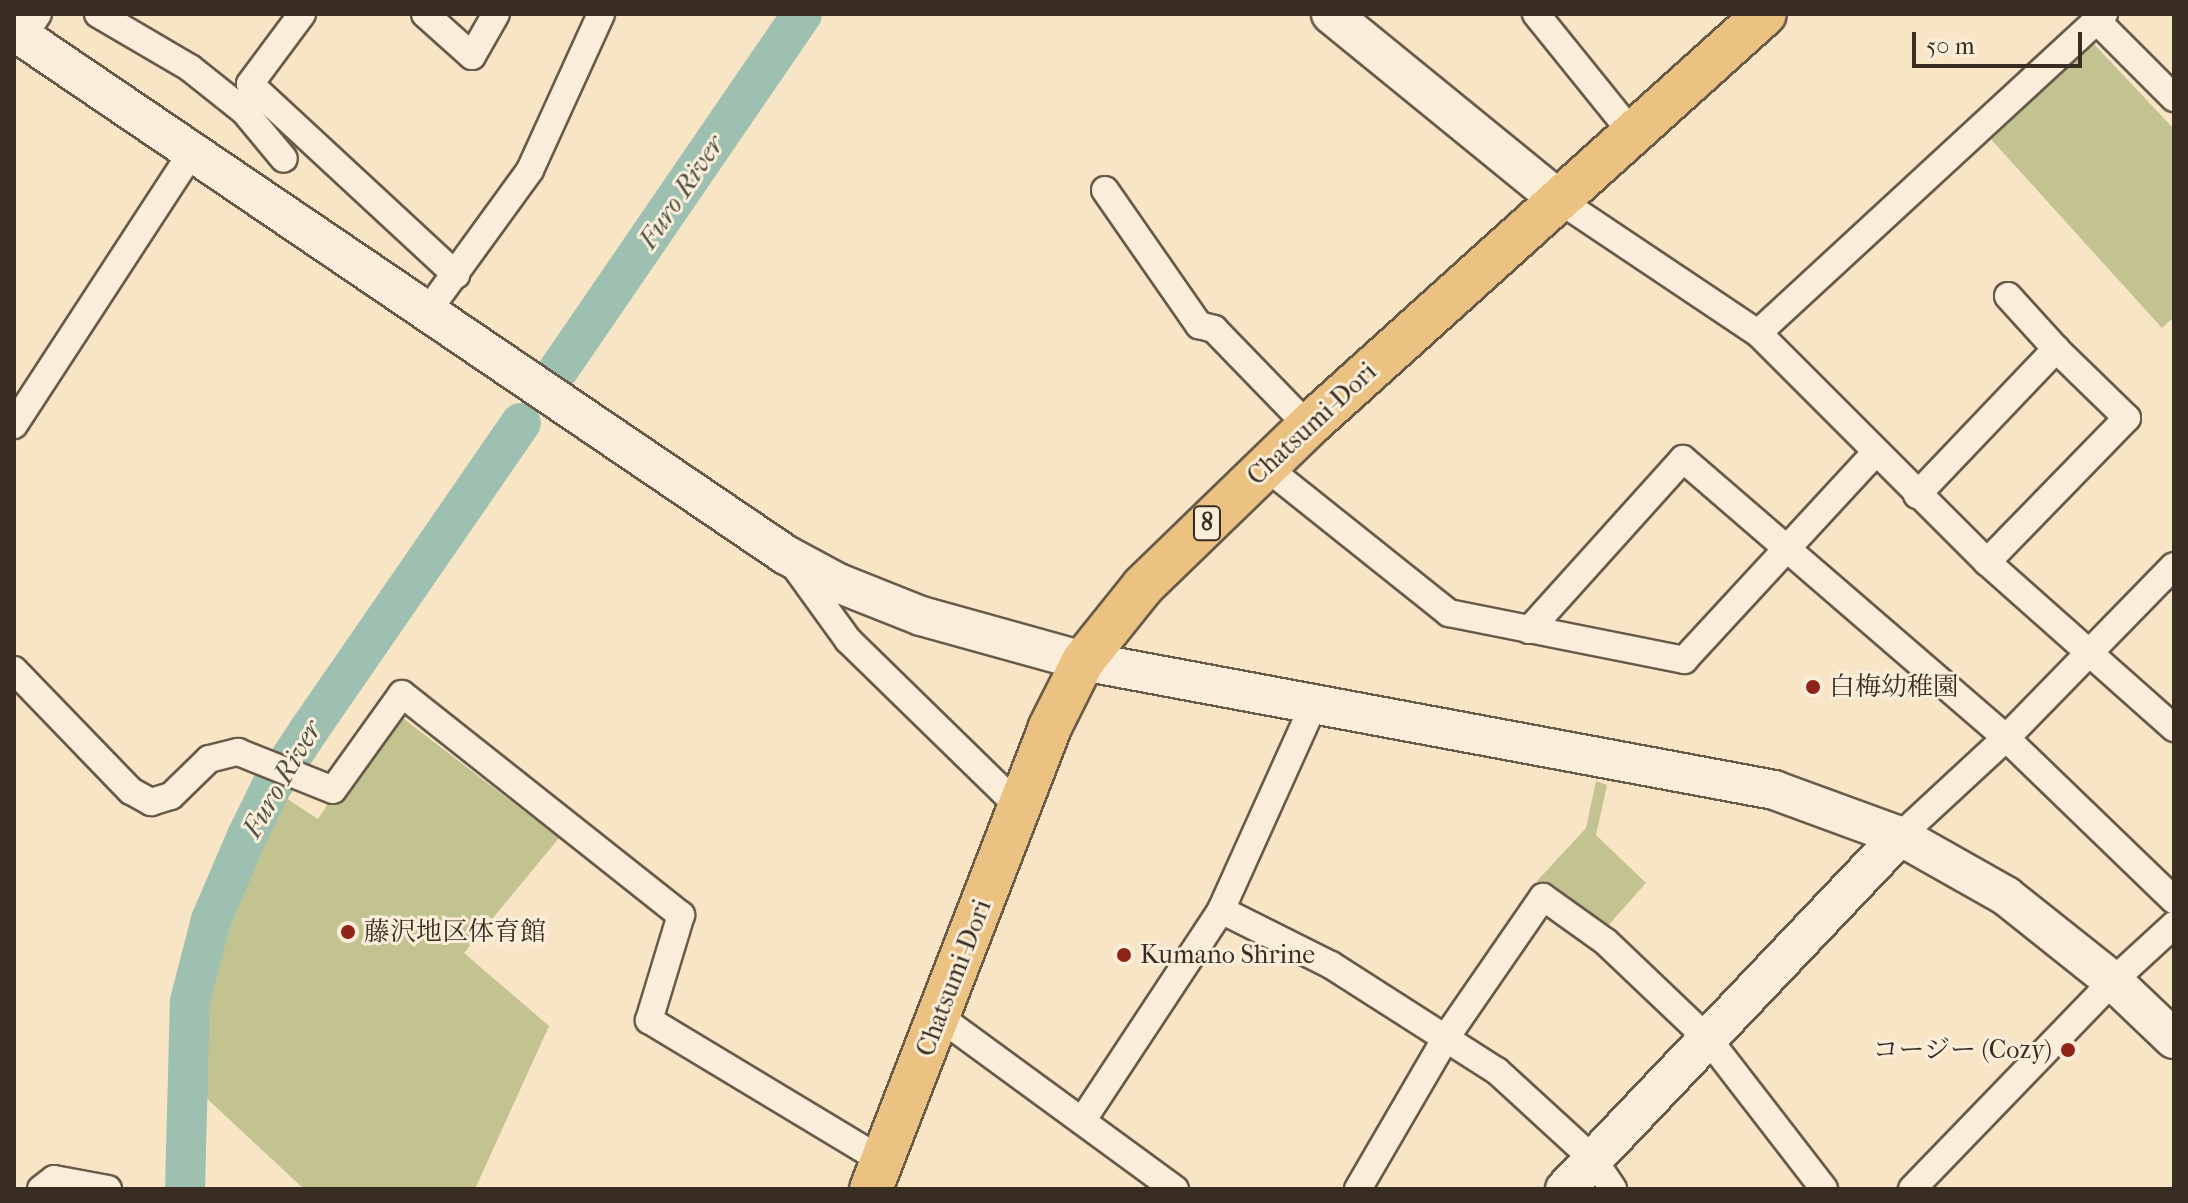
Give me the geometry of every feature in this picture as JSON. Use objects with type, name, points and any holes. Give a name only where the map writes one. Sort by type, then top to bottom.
[{"type":"main road","name":"Chatsumi-Dori","points":[[877,1175],[941,1018],[1018,806],[1083,661],[1143,586],[1308,426],[1765,14]]},
{"type":"street","points":[[98,14],[201,77],[244,111],[284,159]]},
{"type":"street","points":[[302,14],[250,84],[456,275]]},
{"type":"street","points":[[425,14],[472,56],[496,14]]},
{"type":"street","points":[[427,312],[530,170],[601,14]]},
{"type":"street","points":[[1331,14],[1559,200],[1758,333],[1874,454],[1987,562],[2089,656],[2174,728]]},
{"type":"street","points":[[1536,14],[1632,133]]},
{"type":"street","points":[[1758,333],[2100,17],[2174,98]]},
{"type":"street","points":[[25,28],[191,153],[786,555],[838,583],[921,616],[1083,661],[1774,790],[1900,836],[2006,896],[2113,981],[2174,1039]]},
{"type":"street","points":[[14,425],[191,153]]},
{"type":"street","points":[[1105,190],[1199,325],[1214,329],[1308,426]]},
{"type":"street","points":[[1987,562],[2127,418],[2056,349],[2008,296]]},
{"type":"street","points":[[1917,495],[2056,349]]},
{"type":"street","points":[[1266,467],[1449,613],[1684,660],[1874,454]]},
{"type":"street","points":[[1529,630],[1683,459],[2006,738],[2174,900]]},
{"type":"street","points":[[786,555],[848,640],[1018,806]]},
{"type":"street","points":[[1565,1189],[1603,1174],[1709,1040],[1900,836],[2006,738],[2174,566]]},
{"type":"street","points":[[14,670],[131,791],[151,802],[171,796],[209,759],[252,754],[333,790],[402,694],[681,915],[649,1020],[877,1175]]},
{"type":"street","points":[[1082,1121],[1221,910],[1314,704]]},
{"type":"street","points":[[1358,1189],[1447,1036],[1543,897],[1606,942],[1709,1040],[1824,1189]]},
{"type":"street","points":[[1221,910],[1331,965],[1447,1036],[1497,1071],[1603,1174]]},
{"type":"street","points":[[1912,1189],[2113,981],[2174,925]]},
{"type":"street","points":[[941,1018],[1175,1189]]},
{"type":"street","points":[[41,1189],[54,1179],[108,1189]]},
{"type":"green space","points":[[2092,42],[2174,129],[2174,317],[2162,328],[1978,125]]},
{"type":"green space","name":"藤沢地区体育館","points":[[391,709],[559,838],[464,953],[549,1026],[475,1189],[304,1189],[188,1081],[218,911],[277,792],[318,819]]},
{"type":"green space","points":[[1596,781],[1607,785],[1596,835],[1646,883],[1605,929],[1537,881],[1586,828]]},
{"type":"waterway","name":"Furo River","points":[[559,369],[802,14]]},
{"type":"waterway","name":"Furo River","points":[[185,1189],[190,1001],[211,920],[247,836],[270,789],[309,730],[521,423]]},
{"type":"place","name":"白梅幼稚園","points":[[1813,687]]},
{"type":"place","name":"藤沢地区体育館","points":[[348,932]]},
{"type":"place","name":"Kumano Shrine","points":[[1124,955]]},
{"type":"place","name":"コージー (Cozy)","points":[[2068,1050]]}]
